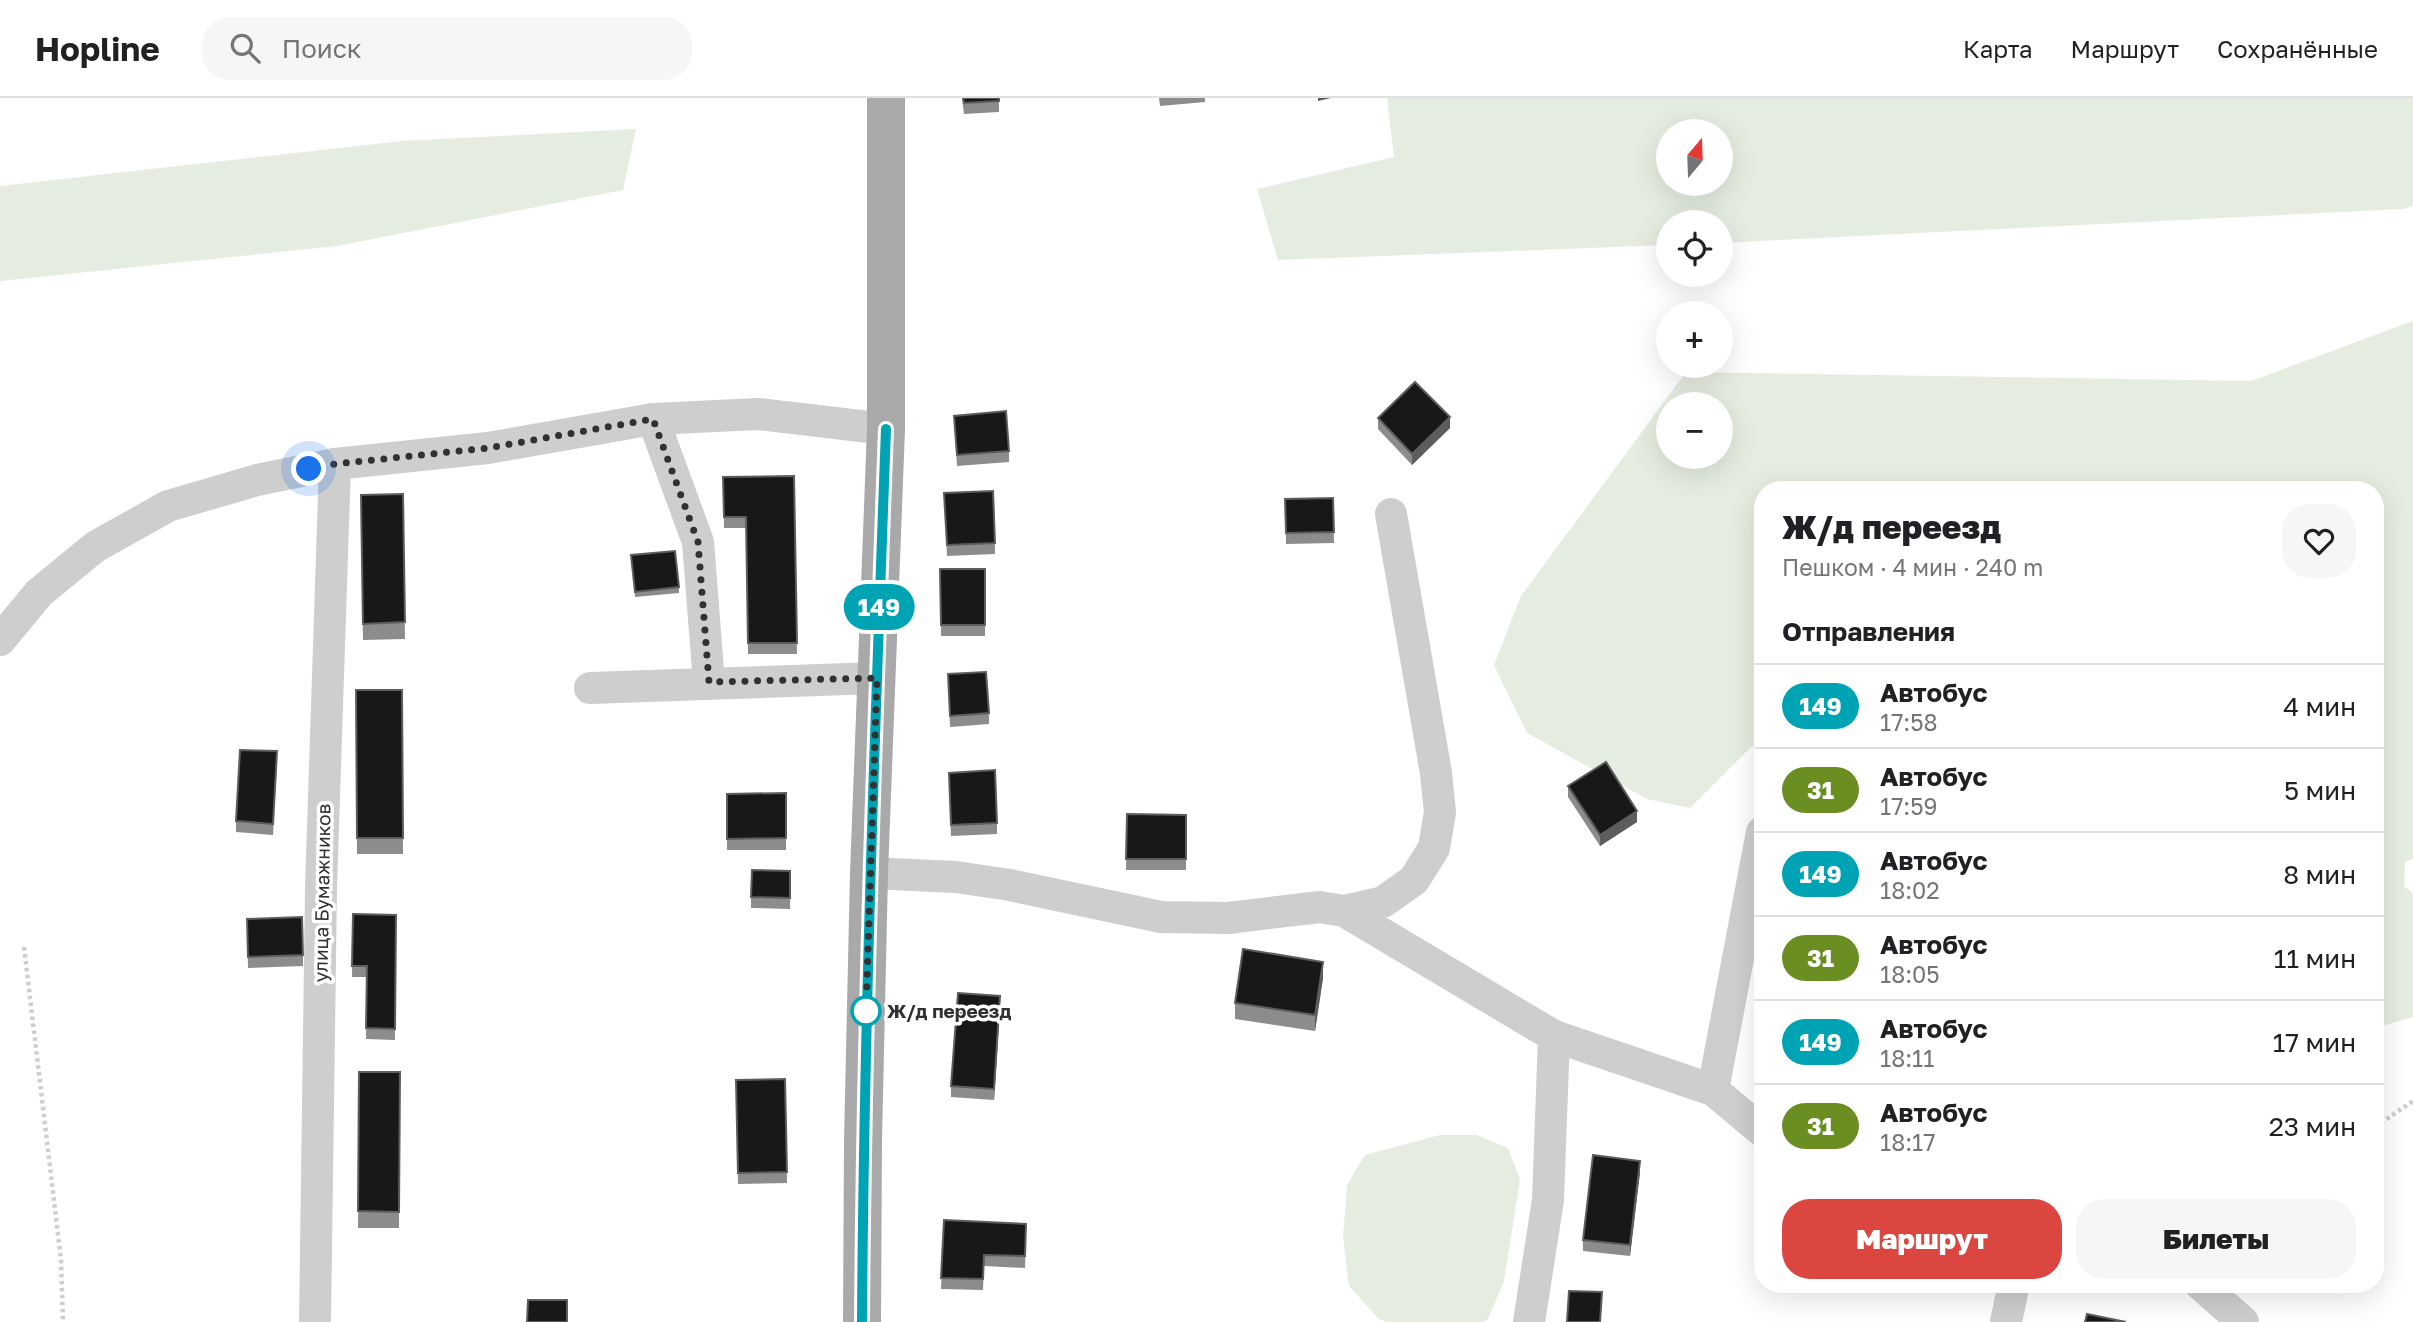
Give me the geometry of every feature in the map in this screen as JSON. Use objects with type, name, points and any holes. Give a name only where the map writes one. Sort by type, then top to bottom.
[{"type":"main road","points":[[862,1322],[869,873],[886,429],[886,98]]},
{"type":"street","points":[[0,640],[39,593],[95,547],[168,506],[257,480],[335,464],[488,448],[653,419],[758,414],[886,429]]},
{"type":"street","points":[[653,419],[698,542],[709,682]]},
{"type":"street","name":"улица Бумажников","points":[[315,1322],[321,902],[335,464]]},
{"type":"street","points":[[869,873],[970,879],[1010,885],[1161,917],[1228,918],[1320,908],[1344,911],[1383,902],[1414,880],[1434,848],[1440,812],[1436,773],[1391,514]]},
{"type":"street","points":[[590,688],[877,678]]},
{"type":"street","points":[[1713,1090],[1754,874]]},
{"type":"street","points":[[1344,911],[1554,1036],[1713,1090],[1754,1124]]},
{"type":"street","points":[[1530,1322],[1548,1199],[1554,1036]]},
{"type":"street","points":[[2006,1322],[2012,1293]]},
{"type":"street","points":[[2210,1293],[2243,1322]]},
{"type":"path","points":[[24,947],[61,1260],[63,1322]]},
{"type":"path","points":[[2384,1121],[2413,1101]]},
{"type":"shaded area","points":[[1387,98],[2413,98],[2413,206],[2403,209],[1733,242],[1733,210],[1656,210],[1656,245],[1278,260],[1257,189],[1394,157]]},
{"type":"shaded area","points":[[636,129],[623,190],[337,246],[0,281],[0,186],[402,141]]},
{"type":"shaded area","points":[[2413,321],[2413,859],[2405,862],[2404,886],[2413,893],[2413,1017],[2384,1025],[2384,481],[1754,481],[1754,746],[1690,808],[1647,799],[1527,733],[1494,665],[1521,596],[1656,413],[1656,469],[1733,469],[1733,392],[1671,392],[1682,378],[1733,378],[1733,373],[2251,381]]},
{"type":"shaded area","points":[[1440,1135],[1477,1135],[1508,1148],[1520,1180],[1504,1281],[1488,1319],[1483,1322],[1387,1322],[1379,1319],[1349,1286],[1343,1237],[1347,1185],[1365,1155]]},
{"type":"building","points":[[963,98],[999,98],[999,101],[964,103]]},
{"type":"building","points":[[1415,382],[1450,417],[1412,454],[1378,418]]},
{"type":"building","points":[[1006,411],[1009,451],[957,455],[954,416]]},
{"type":"building","points":[[794,476],[797,643],[748,643],[746,517],[724,517],[723,477]]},
{"type":"building","points":[[993,491],[995,543],[947,545],[944,493]]},
{"type":"building","points":[[403,494],[405,622],[363,624],[361,495]]},
{"type":"building","points":[[1333,498],[1334,532],[1286,533],[1285,499]]},
{"type":"building","points":[[675,551],[679,587],[635,592],[631,555]]},
{"type":"building","points":[[940,569],[985,569],[985,625],[941,625]]},
{"type":"building","points":[[986,672],[989,713],[950,716],[948,674]]},
{"type":"building","points":[[356,690],[402,690],[403,838],[357,838]]},
{"type":"building","points":[[240,750],[277,751],[273,824],[236,821]]},
{"type":"building","points":[[1606,762],[1637,811],[1600,835],[1568,786]]},
{"type":"building","points":[[995,770],[997,823],[951,825],[949,773]]},
{"type":"building","points":[[786,793],[786,838],[727,839],[727,794]]},
{"type":"building","points":[[1127,814],[1186,815],[1186,859],[1126,859]]},
{"type":"building","points":[[752,870],[790,871],[790,898],[751,897]]},
{"type":"building","points":[[353,914],[396,915],[395,1029],[366,1028],[367,966],[352,966]]},
{"type":"building","points":[[302,917],[303,955],[248,957],[247,919]]},
{"type":"building","points":[[1243,949],[1323,962],[1315,1015],[1235,1003]]},
{"type":"building","points":[[958,993],[1000,996],[994,1089],[951,1086]]},
{"type":"building","points":[[359,1072],[400,1072],[399,1212],[358,1211]]},
{"type":"building","points":[[785,1079],[787,1172],[738,1173],[736,1080]]},
{"type":"building","points":[[1593,1155],[1640,1161],[1630,1245],[1583,1240]]},
{"type":"building","points":[[944,1220],[1026,1224],[1025,1256],[984,1255],[983,1279],[941,1278]]},
{"type":"building","points":[[1569,1291],[1602,1292],[1600,1322],[1567,1322]]},
{"type":"building","points":[[528,1300],[567,1300],[567,1322],[527,1322]]},
{"type":"building","points":[[2087,1314],[2126,1322],[2085,1322]]},
{"type":"bus line","name":"149","points":[[862,1322],[869,873],[886,429]]},
{"type":"place","name":"Ж/д переезд","points":[[866,1011]]},
{"type":"route","points":[[309,469],[488,448],[653,419],[698,542],[709,682],[877,678],[866,1011]]}]
